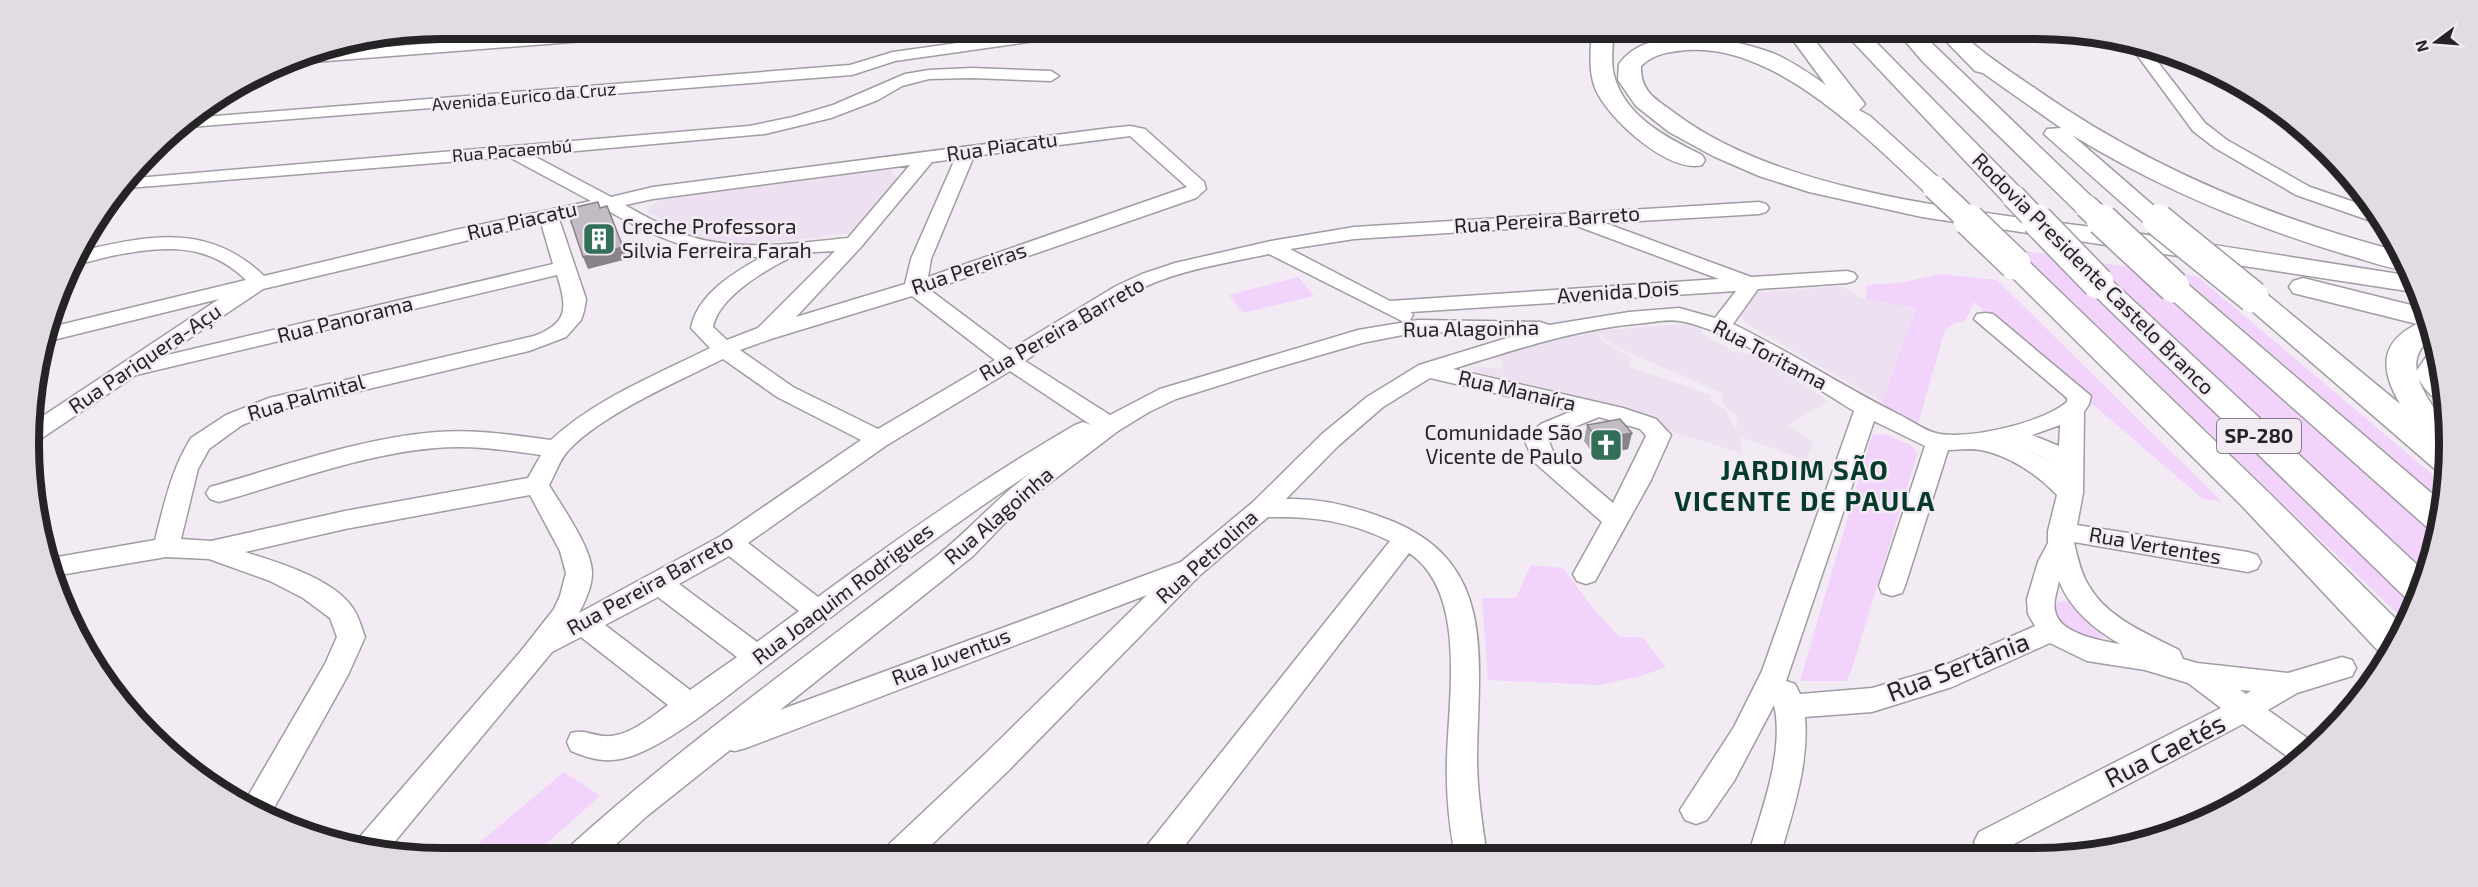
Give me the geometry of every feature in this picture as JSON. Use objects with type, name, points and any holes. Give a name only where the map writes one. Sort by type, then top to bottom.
[{"type":"highway","points":[[1603,39],[1602,74],[1615,103],[1631,120],[1648,136],[1673,150],[1713,170],[1752,185],[1830,206],[1885,217],[2238,273],[2419,316]]},
{"type":"highway","points":[[1769,39],[1934,187],[2015,264],[2254,498],[2389,637]]},
{"type":"highway","points":[[1803,39],[1878,136]]},
{"type":"highway","name":"Rodovia Presidente Castelo Branco","points":[[1861,39],[2098,283],[2414,583]]},
{"type":"highway","name":"Rodovia Presidente Castelo Branco","points":[[1914,39],[2086,206],[2174,287],[2433,514]]},
{"type":"highway","points":[[1954,39],[2057,135],[2439,454]]},
{"type":"highway","points":[[1878,136],[1787,70],[1750,52],[1710,45],[1672,45],[1642,52],[1632,59],[1627,68],[1630,85],[1653,110],[1670,123],[1731,156],[1794,179],[1917,207],[2405,283]]},
{"type":"highway","points":[[1967,51],[2092,137],[2176,182],[2283,225],[2394,258]]},
{"type":"highway","points":[[2424,333],[2407,344],[2401,356],[2402,375],[2414,402],[2439,435]]},
{"type":"highway","points":[[2254,498],[2394,628]]},
{"type":"street","points":[[362,48],[507,39]]},
{"type":"street","name":"Avenida Eurico da Cruz","points":[[209,114],[769,78],[852,70],[894,57],[1022,39]]},
{"type":"street","points":[[2143,54],[2199,127],[2221,144],[2303,191],[2367,213]]},
{"type":"street","points":[[866,65],[896,82],[965,73],[1051,76]]},
{"type":"street","name":"Rua Pacaembú","points":[[134,184],[699,137],[768,128],[829,113],[869,98],[896,82]]},
{"type":"street","name":"Avenida Eurico da Cruz","points":[[198,122],[509,94]]},
{"type":"street","name":"Rua Piacatu","points":[[55,333],[259,282],[607,202],[690,188],[1110,133],[1130,131],[1140,133],[1197,186],[1193,192],[1170,200]]},
{"type":"street","points":[[510,151],[607,202],[636,220],[696,244],[721,249],[800,248],[854,243]]},
{"type":"street","points":[[967,152],[921,259],[915,288],[1010,361],[1106,423]]},
{"type":"street","points":[[766,333],[854,243],[926,157]]},
{"type":"street","name":"Rua Pereiras","points":[[556,449],[574,432],[616,405],[726,348],[766,333],[915,288],[1170,200]]},
{"type":"street","name":"Rua Pereira Barreto","points":[[543,644],[660,584],[730,543],[879,439],[1010,361],[1101,302],[1149,278],[1182,267],[1271,247],[1354,233],[1758,208]]},
{"type":"street","name":"Rua Palmital","points":[[166,548],[186,470],[199,444],[234,420],[277,403],[548,338],[568,326],[575,311],[575,299],[548,215]]},
{"type":"street","points":[[1573,218],[1750,284],[1720,326]]},
{"type":"street","points":[[85,256],[153,243],[170,241],[191,243],[228,257],[250,271],[259,282]]},
{"type":"street","points":[[1271,247],[1389,307],[1418,326]]},
{"type":"street","points":[[800,248],[753,269],[706,311],[701,320],[702,328],[757,376],[818,412],[879,439]]},
{"type":"street","name":"Rua Panorama","points":[[124,373],[565,267]]},
{"type":"street","name":"Avenida Dois","points":[[1389,307],[1847,277]]},
{"type":"street","name":"Rua Pariquera-Açu","points":[[40,429],[259,282]]},
{"type":"street","name":"Rua Toritama","points":[[1563,328],[1669,314],[1700,319],[1720,326],[1787,361],[1866,408],[1938,442]]},
{"type":"street","name":"Rua Sertânia","points":[[1985,319],[2079,396],[2078,404],[2072,410],[2070,493],[2061,537],[2041,599],[2042,614],[2051,631],[2087,650],[2145,659],[2197,674]]},
{"type":"street","name":"Rua Alagoinha","points":[[1106,423],[1168,394],[1326,346],[1418,326],[1563,328]]},
{"type":"street","name":"Rua Petrolina","points":[[907,848],[996,764],[1191,568],[1262,508],[1330,440],[1375,402],[1428,370],[1563,328]]},
{"type":"street","points":[[2431,366],[2426,373],[2435,387]]},
{"type":"street","name":"Rua Manaíra","points":[[1428,370],[1596,409],[1648,424],[1659,435],[1639,480],[1586,574]]},
{"type":"street","points":[[1696,810],[1723,772],[1745,735],[1776,671],[1866,408]]},
{"type":"street","points":[[1596,409],[1549,429],[1536,439],[1544,456],[1617,520]]},
{"type":"street","points":[[1892,586],[1938,442],[1982,442],[2072,410]]},
{"type":"street","name":"Rua Joaquim Rodrigues","points":[[582,742],[596,750],[607,751],[644,737],[690,706],[952,513],[1006,489],[1040,454],[1106,423]]},
{"type":"street","points":[[2007,435],[2041,446],[2069,462]]},
{"type":"street","points":[[219,493],[363,453],[438,440],[488,441],[556,449],[537,485]]},
{"type":"street","points":[[1982,442],[2036,463],[2058,479],[2070,493]]},
{"type":"street","points":[[58,566],[166,548],[211,550],[345,520],[537,485]]},
{"type":"street","points":[[375,842],[543,644],[574,597],[579,573],[573,551],[537,485]]},
{"type":"street","name":"Rua Alagoinha","points":[[590,848],[636,806],[964,549],[1006,489]]},
{"type":"street","points":[[1262,508],[1321,509],[1373,525],[1406,538],[1433,557],[1448,579],[1459,609],[1462,627],[1464,666],[1462,770],[1470,848]]},
{"type":"street","points":[[2061,537],[2077,590],[2102,618],[2197,674],[2300,749]]},
{"type":"street","name":"Rua Vertentes","points":[[2061,537],[2248,562]]},
{"type":"street","points":[[1168,848],[1406,538]]},
{"type":"street","points":[[730,543],[819,612]]},
{"type":"street","points":[[211,550],[268,570],[312,590],[342,613],[351,637],[338,667],[260,804]]},
{"type":"street","name":"Rua Juventus","points":[[712,747],[1191,568]]},
{"type":"street","points":[[660,584],[757,657]]},
{"type":"street","points":[[583,624],[690,706]]},
{"type":"street","name":"Rua Sertânia","points":[[1791,706],[1872,700],[1891,695],[1942,679],[2051,631]]},
{"type":"street","name":"Rua Caetés","points":[[1990,842],[2246,709],[2288,684],[2342,668]]},
{"type":"street","points":[[1766,848],[1785,784],[1791,706],[1776,671]]},
{"type":"street","points":[[2197,674],[2288,684]]},
{"type":"shaded area","points":[[874,169],[890,169],[898,179],[854,233],[731,247],[706,241],[674,227],[647,211],[653,204],[664,198]]},
{"type":"shaded area","points":[[2019,250],[2051,255],[2409,595],[2400,616]]},
{"type":"shaded area","points":[[2093,262],[2140,268],[2430,525],[2420,567]]},
{"type":"shaded area","points":[[1940,274],[1997,280],[2222,502],[2203,499],[1974,302],[1966,320],[1953,324],[1945,330],[1918,424],[1893,413],[1882,402],[1916,308],[1866,299],[1867,285],[1900,283]]},
{"type":"shaded area","points":[[2179,274],[2197,276],[2437,479],[2436,495]]},
{"type":"shaded area","points":[[1298,277],[1314,296],[1243,313],[1229,295]]},
{"type":"shaded area","points":[[1842,286],[1859,297],[1916,308],[1882,402],[1745,323],[1737,310],[1748,293]]},
{"type":"shaded area","points":[[1681,324],[1701,328],[1702,334],[1733,351],[1759,356],[1828,401],[1789,425],[1813,443],[1806,460],[1739,437],[1743,454],[1670,431],[1639,413],[1477,372],[1472,368],[1475,366],[1503,369],[1503,361],[1495,358],[1554,337],[1595,331],[1606,343],[1632,358],[1629,367],[1711,395],[1711,401],[1725,410],[1736,430],[1738,417],[1724,405],[1722,393],[1625,351],[1603,338],[1598,331]]},
{"type":"shaded area","points":[[1884,434],[1912,446],[1917,454],[1851,672],[1846,681],[1800,681],[1872,435]]},
{"type":"shaded area","points":[[1531,565],[1563,568],[1595,611],[1620,637],[1642,637],[1666,667],[1641,676],[1599,685],[1488,680],[1482,598],[1516,598]]},
{"type":"shaded area","points":[[2071,600],[2105,630],[2103,638],[2087,640],[2054,620],[2052,609],[2058,602]]},
{"type":"shaded area","points":[[564,772],[600,796],[541,848],[485,848],[479,843]]},
{"type":"building","name":"Creche Professora Silvia Ferreira Farah","points":[[598,202],[600,208],[607,206],[623,247],[583,257],[567,209]]},
{"type":"building","points":[[1620,419],[1632,433],[1598,440],[1587,425]]},
{"type":"place","name":"Creche Professora Silvia Ferreira Farah","points":[[599,239]]},
{"type":"place","name":"Comunidade São Vicente de Paulo","points":[[1606,445]]},
{"type":"district","name":"JARDIM SÃO VICENTE DE PAULA","points":[[1805,486]]}]
